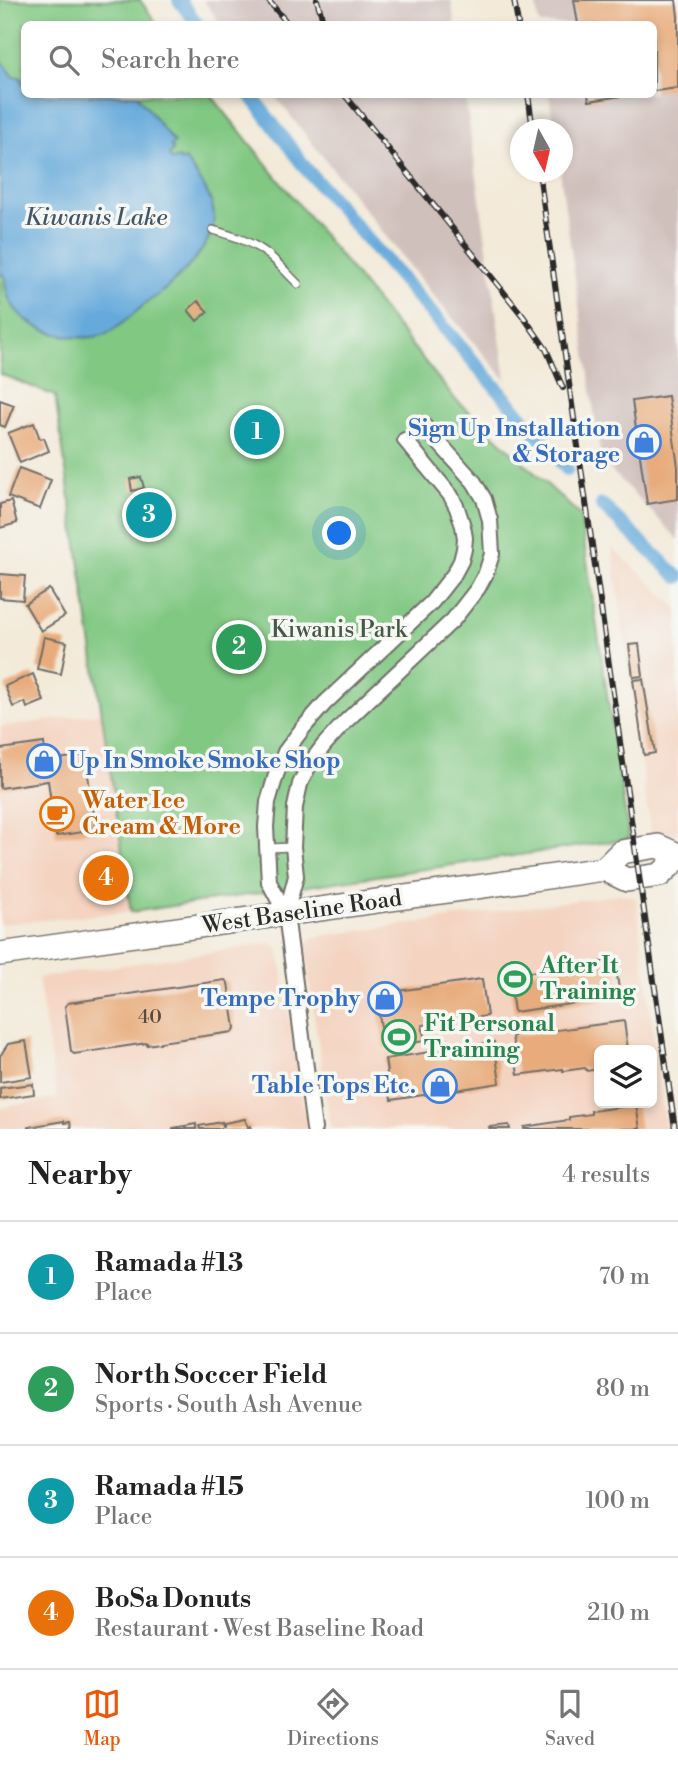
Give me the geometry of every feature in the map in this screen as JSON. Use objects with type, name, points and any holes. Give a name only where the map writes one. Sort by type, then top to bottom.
[{"type":"main road","name":"West Baseline Road","points":[[0,954],[604,869],[621,852],[658,846],[678,856]]},
{"type":"street","points":[[286,914],[296,876],[293,847],[295,807],[300,784],[309,765],[345,722],[453,620],[478,588],[492,554],[490,520],[484,499],[474,482],[424,426]]},
{"type":"street","points":[[314,1129],[286,914],[269,882],[266,848],[268,802],[285,752],[325,703],[432,602],[461,561],[465,538],[457,508],[451,496],[405,440]]},
{"type":"lane","points":[[213,230],[230,234],[256,246],[298,284]]},
{"type":"lane","points":[[266,848],[293,847]]},
{"type":"shaded area","points":[[203,0],[451,0],[454,21],[219,21]]},
{"type":"shaded area","points":[[535,0],[678,0],[678,539],[601,460],[561,182],[573,182],[573,119],[553,119],[549,98],[657,98],[657,21],[538,21]]},
{"type":"shaded area","points":[[276,98],[465,98],[506,380],[431,293]]},
{"type":"shaded area","points":[[612,547],[678,609],[678,833],[651,837]]},
{"type":"shaded area","points":[[101,713],[131,912],[0,924],[0,727]]},
{"type":"shaded area","points":[[621,894],[636,898],[655,1045],[594,1045],[594,1108],[657,1108],[657,1060],[666,1129],[331,1129],[309,981],[306,948],[309,940],[314,937]]},
{"type":"shaded area","points":[[271,943],[279,951],[307,1129],[0,1129],[0,1108],[57,1098],[38,978]]},
{"type":"green space","name":"Kiwanis Park","points":[[0,0],[140,0],[155,21],[21,21],[21,98],[213,98],[454,398],[580,515],[629,839],[131,912],[55,396],[0,374]]},
{"type":"water","name":"Kiwanis Lake","points":[[0,58],[14,77],[20,77],[21,98],[139,98],[174,143],[169,156],[172,160],[185,159],[211,200],[213,227],[202,250],[166,289],[106,334],[94,337],[62,335],[37,327],[18,312],[11,302],[5,277],[0,273]]},
{"type":"building","points":[[574,0],[676,0],[678,88],[657,91],[657,21],[578,21]]},
{"type":"building","points":[[198,301],[208,312],[197,321],[188,310]]},
{"type":"building","points":[[668,396],[678,467],[678,499],[647,504],[632,401]]},
{"type":"building","points":[[0,400],[14,405],[5,427],[0,425]]},
{"type":"building","points":[[34,423],[40,439],[44,438],[49,451],[20,463],[8,433]]},
{"type":"building","points":[[257,423],[265,432],[256,440],[248,431]]},
{"type":"building","points":[[19,468],[51,480],[40,509],[8,497]]},
{"type":"building","points":[[141,477],[144,488],[132,491],[130,479]]},
{"type":"building","points":[[11,501],[17,523],[0,528],[0,504]]},
{"type":"building","points":[[154,510],[156,521],[145,524],[142,513]]},
{"type":"building","points":[[0,574],[25,576],[23,600],[0,598]]},
{"type":"building","points":[[49,589],[65,616],[41,631],[25,604]]},
{"type":"building","points":[[44,637],[67,642],[61,674],[37,669]]},
{"type":"building","points":[[639,644],[643,676],[633,677],[629,645]]},
{"type":"building","points":[[33,674],[44,701],[27,708],[25,702],[13,707],[5,686]]},
{"type":"building","points":[[643,679],[655,753],[644,755],[633,680]]},
{"type":"building","points":[[44,743],[46,761],[85,755],[96,830],[56,836],[48,781],[0,788],[0,749]]},
{"type":"building","points":[[117,858],[122,893],[94,897],[89,862]]},
{"type":"building","points":[[615,960],[620,997],[514,1012],[509,975]]},
{"type":"building","points":[[482,979],[487,1016],[422,1025],[425,1041],[384,1047],[376,994]]},
{"type":"building","points":[[225,980],[228,983],[235,1028],[233,1032],[74,1054],[71,1051],[65,1006],[68,1003]]},
{"type":"building","points":[[624,1021],[627,1045],[594,1045],[594,1070],[563,1069],[518,1075],[512,1036]]},
{"type":"building","points":[[26,1041],[32,1077],[0,1082],[0,1056],[8,1044]]},
{"type":"building","points":[[494,1042],[500,1083],[391,1100],[385,1059]]},
{"type":"building","points":[[33,1084],[34,1094],[0,1099],[0,1088]]},
{"type":"building","points":[[636,1108],[640,1129],[524,1129],[569,1120],[569,1117],[591,1114],[591,1111]]},
{"type":"building","points":[[245,1119],[248,1127],[251,1126],[252,1129],[200,1129],[199,1126],[222,1122],[224,1126],[224,1123]]},
{"type":"building","points":[[70,1122],[71,1129],[28,1129],[28,1127]]},
{"type":"building","points":[[196,1124],[196,1129],[173,1129],[173,1128]]},
{"type":"building","points":[[509,1125],[510,1129],[489,1127]]},
{"type":"waterway","points":[[179,0],[195,21]]},
{"type":"waterway","points":[[253,98],[307,170],[567,469]]},
{"type":"waterway","points":[[602,505],[678,577]]},
{"type":"railway","points":[[268,0],[286,21]]},
{"type":"railway","points":[[317,0],[323,21]]},
{"type":"railway","points":[[514,0],[518,21]]},
{"type":"railway","points":[[347,98],[523,316],[546,349],[563,388]]},
{"type":"railway","points":[[529,98],[531,119]]},
{"type":"railway","points":[[540,182],[675,1129]]},
{"type":"place","name":"Ramada #13","points":[[257,432]]},
{"type":"place","name":"Sign Up Installation & Storage","points":[[644,442]]},
{"type":"place","name":"Ramada #15","points":[[149,515]]},
{"type":"place","name":"North Soccer Field","points":[[239,647]]},
{"type":"place","name":"Up In Smoke Smoke Shop","points":[[44,761]]},
{"type":"place","name":"Water Ice Cream & More","points":[[57,814]]},
{"type":"place","name":"BoSa Donuts","points":[[106,878]]},
{"type":"place","name":"After It Training","points":[[515,979]]},
{"type":"place","name":"Tempe Trophy","points":[[385,999]]},
{"type":"place","name":"Fit Personal Training","points":[[399,1037]]},
{"type":"place","name":"Table Tops Etc.","points":[[440,1086]]}]
